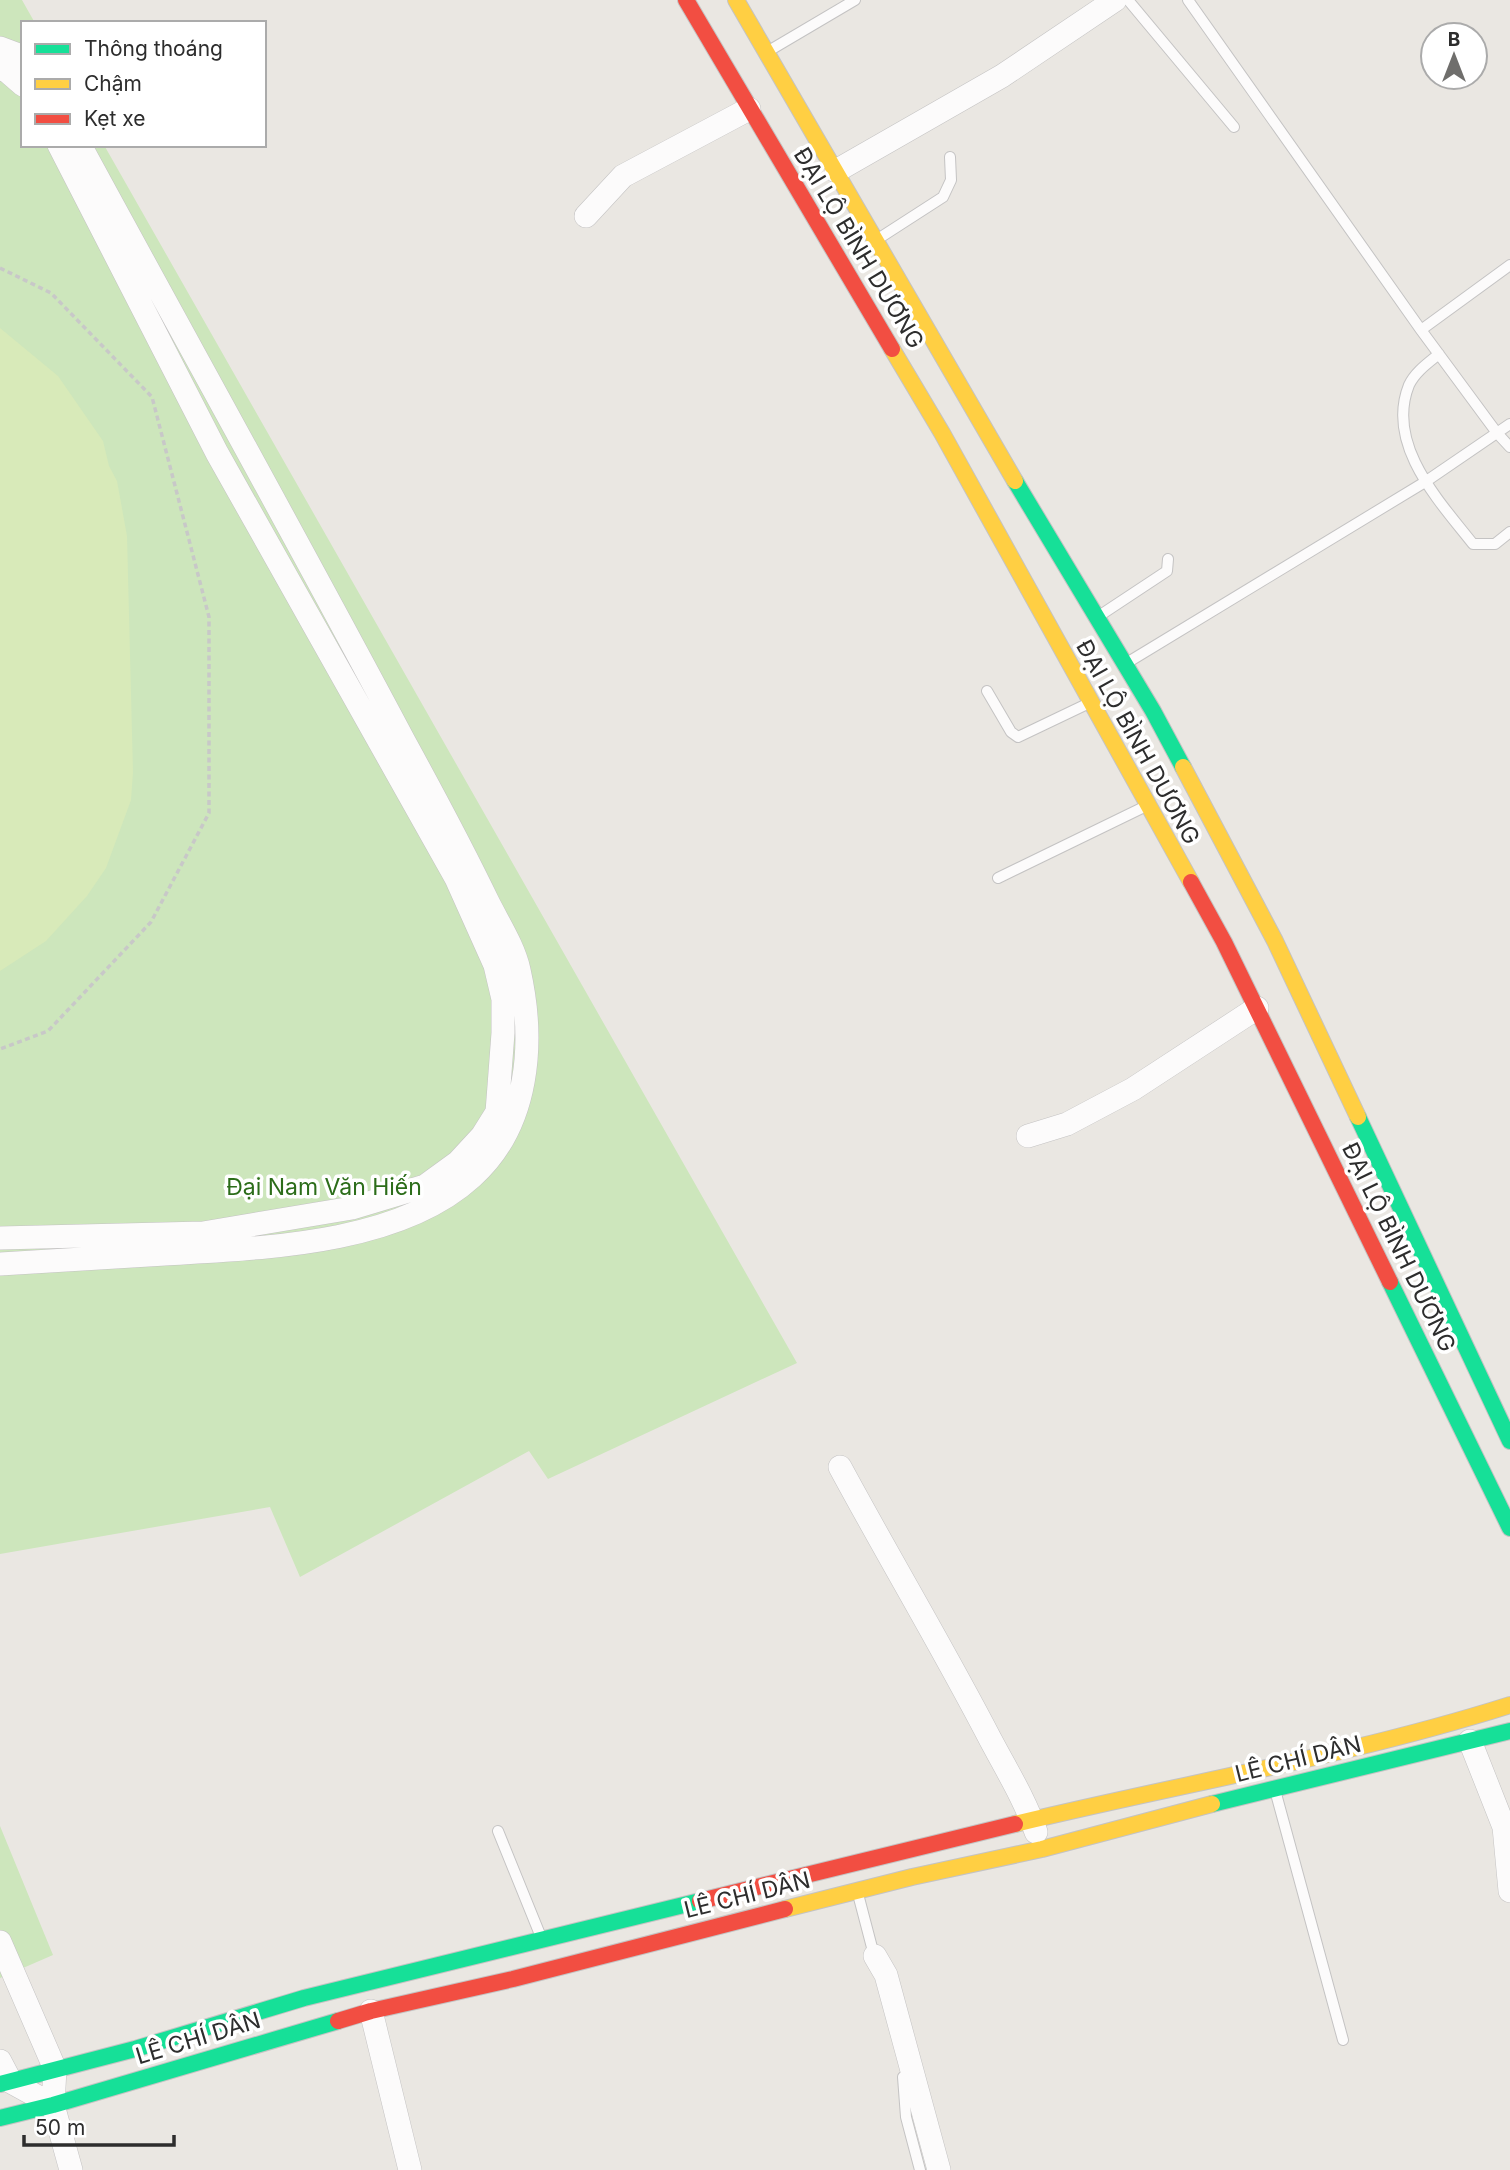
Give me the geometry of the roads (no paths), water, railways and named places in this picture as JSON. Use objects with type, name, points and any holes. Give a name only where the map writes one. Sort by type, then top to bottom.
[{"type":"main road","name":"ĐẠI LỘ BÌNH DƯƠNG","points":[[686,0],[942,433],[1307,1096],[1510,1528]]},
{"type":"main road","name":"ĐẠI LỘ BÌNH DƯƠNG","points":[[736,0],[1003,461],[1153,711],[1275,941],[1335,1082],[1510,1441]]},
{"type":"main road","name":"LÊ CHÍ DÂN","points":[[5,2083],[135,2049],[304,1998],[1032,1820],[1466,1719],[1510,1704]]},
{"type":"main road","name":"LÊ CHÍ DÂN","points":[[0,2118],[53,2105],[371,2011],[513,1979],[858,1891],[1042,1849],[1274,1787],[1510,1731]]},
{"type":"street","points":[[835,172],[1002,76],[1115,0]]},
{"type":"street","points":[[0,48],[16,54],[21,59]]},
{"type":"street","points":[[0,68],[21,84]]},
{"type":"street","points":[[586,216],[623,176],[749,109]]},
{"type":"street","points":[[0,1238],[203,1233],[352,1209],[425,1186],[458,1162],[482,1136],[497,1112],[503,1033],[503,999],[495,965],[456,877],[217,453],[60,147]]},
{"type":"street","points":[[0,1264],[261,1248],[331,1239],[402,1218],[447,1196],[482,1167],[499,1147],[516,1110],[526,1074],[528,1031],[518,963],[463,851],[393,719],[81,147]]},
{"type":"street","points":[[1028,1136],[1067,1124],[1133,1089],[1257,1008]]},
{"type":"street","points":[[840,1467],[1021,1796],[1042,1849]]},
{"type":"street","points":[[1470,1741],[1504,1827],[1510,1891]]},
{"type":"street","points":[[0,1942],[55,2069],[53,2105],[71,2170]]},
{"type":"street","points":[[875,1956],[886,1975],[939,2170]]},
{"type":"street","points":[[371,2011],[410,2170]]},
{"type":"street","points":[[0,2061],[5,2083],[53,2105]]},
{"type":"lane","points":[[766,52],[855,0]]},
{"type":"lane","points":[[1128,0],[1234,127]]},
{"type":"lane","points":[[1188,0],[1421,330],[1510,447]]},
{"type":"lane","points":[[876,240],[943,197],[951,180],[950,157]]},
{"type":"lane","points":[[1421,330],[1510,265]]},
{"type":"lane","points":[[1439,354],[1421,369],[1409,384],[1404,411],[1407,437],[1415,465],[1473,544],[1495,544],[1510,532]]},
{"type":"lane","points":[[1125,664],[1425,482],[1510,424]]},
{"type":"lane","points":[[1097,618],[1167,571],[1168,559]]},
{"type":"lane","points":[[987,691],[1011,732],[1018,737],[1090,703]]},
{"type":"lane","points":[[998,878],[1147,806]]},
{"type":"lane","points":[[1274,1787],[1343,2040]]},
{"type":"lane","points":[[498,1831],[542,1940]]},
{"type":"lane","points":[[858,1891],[905,2083],[906,2117],[920,2170]]},
{"type":"park label","name":"Đại Nam Văn Hiến","points":[[324,1187]]}]
